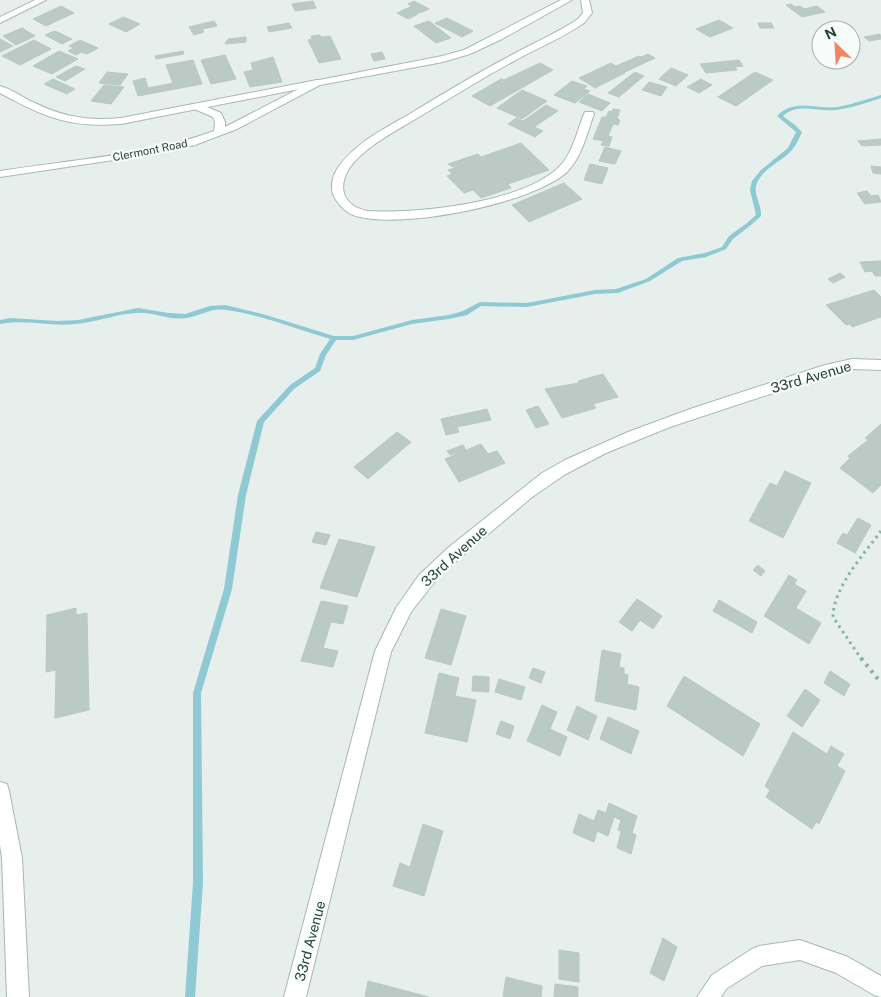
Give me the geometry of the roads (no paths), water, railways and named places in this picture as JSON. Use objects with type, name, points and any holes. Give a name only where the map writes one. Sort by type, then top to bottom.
[{"type":"street","points":[[0,20],[42,0]]},
{"type":"street","name":"Clermont Road","points":[[0,89],[54,116],[79,122],[121,121],[442,59],[467,52],[500,37],[568,0]]},
{"type":"street","points":[[585,0],[588,13],[581,21],[391,129],[358,154],[344,168],[338,179],[337,189],[341,199],[348,207],[369,215],[392,216],[490,202],[513,195],[563,169],[570,159],[589,114]]},
{"type":"street","name":"Clermont Road","points":[[0,174],[154,151],[191,143],[219,133],[317,83]]},
{"type":"street","points":[[196,106],[217,115],[220,122],[219,133]]},
{"type":"street","name":"33rd Avenue","points":[[295,997],[383,652],[396,621],[428,576],[517,501],[548,477],[569,464],[642,431],[830,369],[852,364],[881,364]]},
{"type":"street","points":[[0,791],[12,858],[18,997]]},
{"type":"street","points":[[708,997],[718,982],[759,956],[800,950],[841,964],[881,988]]},
{"type":"waterway","points":[[334,338],[353,338],[412,322],[449,317],[465,313],[480,304],[527,305],[595,292],[616,291],[648,280],[680,259],[706,255],[724,248],[731,237],[759,215],[753,190],[755,181],[763,171],[790,149],[799,132],[780,116],[785,111],[797,107],[832,109],[881,96]]},
{"type":"waterway","points":[[0,322],[10,320],[58,323],[78,322],[138,310],[185,316],[210,308],[225,307],[266,317],[334,338]]},
{"type":"waterway","points":[[190,997],[198,883],[197,693],[228,589],[242,495],[261,421],[292,387],[318,369],[323,354],[334,338]]}]
